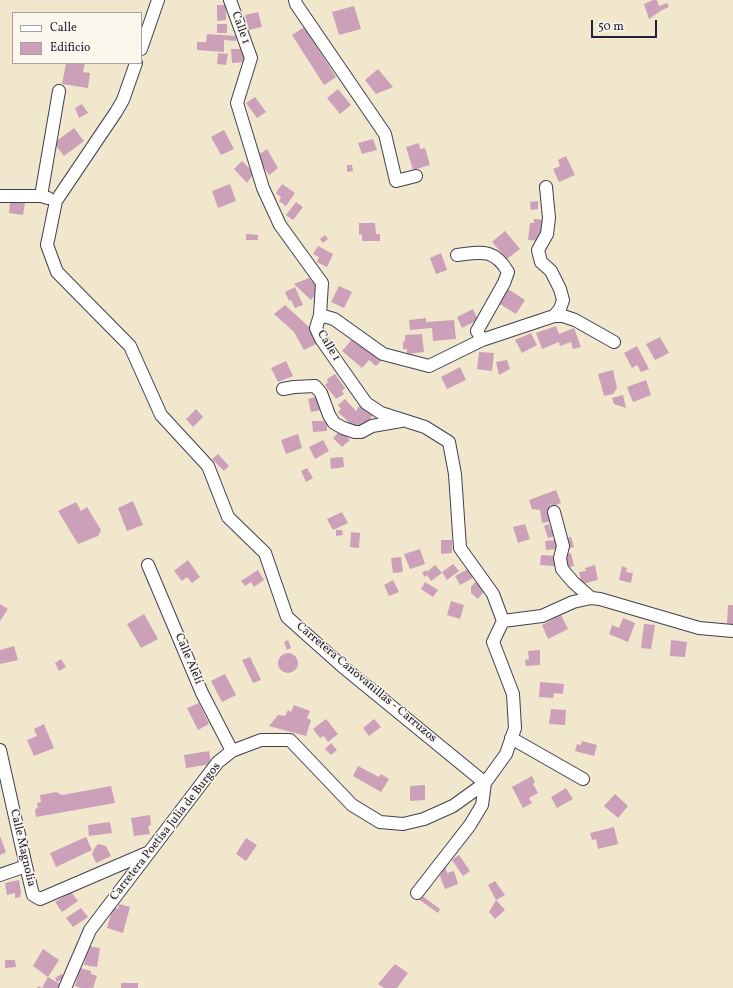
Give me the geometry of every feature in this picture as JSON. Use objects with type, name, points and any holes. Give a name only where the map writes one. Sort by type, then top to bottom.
[{"type":"street","points":[[142,46],[158,0]]},
{"type":"street","name":"Calle 1","points":[[230,0],[251,58],[237,103],[263,188],[280,225],[322,283],[320,315],[316,328],[321,339],[366,403],[381,413],[425,427],[448,442],[455,474],[460,548],[493,594],[503,622]]},
{"type":"street","points":[[295,0],[296,4],[385,134],[396,181],[416,176]]},
{"type":"street","name":"Carretera Canovanillas - Carruzos","points":[[136,64],[123,100],[56,201],[47,245],[57,272],[130,346],[160,415],[208,466],[228,517],[265,553],[287,617],[342,666],[485,782]]},
{"type":"street","points":[[41,196],[59,91]]},
{"type":"street","points":[[546,187],[548,218],[547,234],[538,250],[542,262],[551,271],[562,295],[563,300],[560,309],[554,316]]},
{"type":"street","points":[[0,196],[41,196],[56,201]]},
{"type":"street","points":[[457,255],[482,252],[494,256],[504,264],[508,272],[504,283],[477,331],[482,340]]},
{"type":"street","points":[[320,315],[334,319],[383,354],[429,366],[482,340],[554,316],[563,316],[575,320],[614,342]]},
{"type":"street","points":[[283,389],[316,386],[321,393],[327,410],[334,423],[343,428],[356,432],[361,432],[372,426],[380,424],[404,420]]},
{"type":"street","points":[[554,512],[563,546],[560,558],[562,569],[573,582],[591,598]]},
{"type":"street","name":"Calle Alelí","points":[[148,565],[202,693],[232,751]]},
{"type":"street","points":[[417,893],[470,825],[482,805],[485,782],[506,754],[512,738],[515,728],[513,694],[493,642],[503,622],[542,616],[573,602],[591,598],[600,599],[700,628],[733,631]]},
{"type":"street","points":[[512,738],[583,779]]},
{"type":"street","name":"Carretera Poetisa Julia de Burgos","points":[[65,988],[90,930],[218,762],[232,751],[261,740],[290,740],[352,805],[380,822],[403,824],[424,818],[453,806],[485,782]]},
{"type":"street","name":"Calle Magnolia","points":[[0,750],[33,895],[40,899],[148,853]]},
{"type":"street","points":[[0,875],[26,866]]},
{"type":"building","points":[[657,0],[659,6],[667,3],[669,7],[649,19],[644,4]]},
{"type":"building","points":[[217,5],[226,5],[226,20],[217,21]]},
{"type":"building","points":[[354,6],[361,29],[339,35],[332,12]]},
{"type":"building","points":[[258,12],[262,27],[249,30],[245,15]]},
{"type":"building","points":[[217,24],[227,24],[227,33],[217,33]]},
{"type":"building","points":[[304,27],[336,77],[324,85],[292,35]]},
{"type":"building","points":[[207,34],[236,36],[236,41],[224,40],[224,52],[197,50],[197,42],[206,42]]},
{"type":"building","points":[[231,49],[245,49],[246,62],[232,63]]},
{"type":"building","points":[[218,53],[228,54],[226,65],[217,64]]},
{"type":"building","points":[[66,64],[85,64],[83,72],[90,73],[88,88],[62,84]]},
{"type":"building","points":[[378,69],[393,87],[376,94],[365,80]]},
{"type":"building","points":[[338,89],[351,105],[340,114],[327,98]]},
{"type":"building","points":[[255,97],[266,112],[257,118],[246,103]]},
{"type":"building","points":[[82,104],[88,113],[79,118],[75,108]]},
{"type":"building","points":[[74,128],[84,141],[64,156],[54,143]]},
{"type":"building","points":[[224,130],[234,149],[221,155],[211,137]]},
{"type":"building","points":[[373,139],[377,150],[362,154],[358,143]]},
{"type":"building","points":[[419,143],[420,149],[425,148],[430,165],[413,170],[406,147]]},
{"type":"building","points":[[257,148],[260,154],[267,149],[278,168],[269,175],[252,151]]},
{"type":"building","points":[[566,156],[575,175],[559,182],[553,169],[560,166],[558,160]]},
{"type":"building","points":[[242,161],[254,173],[247,183],[234,169]]},
{"type":"building","points":[[347,165],[352,165],[353,171],[347,172]]},
{"type":"building","points":[[230,184],[236,201],[218,208],[212,191]]},
{"type":"building","points":[[282,184],[295,193],[286,206],[279,201],[281,197],[276,193]]},
{"type":"building","points":[[10,201],[25,203],[23,215],[9,213]]},
{"type":"building","points":[[538,201],[538,209],[531,210],[530,202]]},
{"type":"building","points":[[296,202],[303,207],[293,220],[286,215]]},
{"type":"building","points":[[534,219],[546,220],[545,234],[539,233],[539,241],[528,240],[530,223],[534,223]]},
{"type":"building","points":[[359,223],[375,223],[376,234],[380,234],[380,241],[362,241],[362,234],[359,235]]},
{"type":"building","points":[[505,231],[520,249],[507,259],[492,242]]},
{"type":"building","points":[[246,234],[258,235],[258,240],[246,240]]},
{"type":"building","points":[[325,235],[328,239],[323,243],[320,239]]},
{"type":"building","points":[[318,246],[333,254],[327,267],[317,262],[319,257],[313,254]]},
{"type":"building","points":[[441,253],[447,270],[436,274],[430,258]]},
{"type":"building","points":[[309,278],[320,289],[311,300],[294,284]]},
{"type":"building","points":[[339,286],[352,292],[344,308],[331,302]]},
{"type":"building","points":[[295,287],[303,305],[295,308],[291,300],[289,301],[285,292]]},
{"type":"building","points":[[505,287],[525,300],[516,314],[498,303]]},
{"type":"building","points":[[285,305],[309,327],[318,343],[304,350],[294,332],[274,314]]},
{"type":"building","points":[[473,309],[478,320],[462,328],[457,317]]},
{"type":"building","points":[[426,318],[426,322],[454,320],[456,339],[433,341],[432,328],[410,330],[409,320]]},
{"type":"building","points":[[556,326],[559,334],[574,328],[581,347],[573,349],[571,342],[560,346],[559,342],[542,349],[536,333]]},
{"type":"building","points":[[531,333],[537,345],[522,353],[515,340]]},
{"type":"building","points":[[422,334],[424,352],[407,354],[407,349],[403,349],[405,335]]},
{"type":"building","points":[[355,336],[358,342],[381,361],[376,366],[369,360],[362,368],[342,351]]},
{"type":"building","points":[[660,337],[669,353],[655,360],[646,344]]},
{"type":"building","points":[[637,346],[649,369],[641,372],[637,365],[632,368],[624,353]]},
{"type":"building","points":[[479,352],[494,353],[492,371],[477,369]]},
{"type":"building","points":[[507,360],[510,369],[499,375],[496,362]]},
{"type":"building","points":[[286,361],[293,376],[278,382],[271,368]]},
{"type":"building","points":[[460,367],[466,380],[447,389],[441,377]]},
{"type":"building","points":[[613,370],[617,388],[613,394],[604,396],[598,374]]},
{"type":"building","points":[[335,374],[345,388],[342,391],[344,394],[336,399],[325,385],[328,382],[327,379]]},
{"type":"building","points":[[646,380],[651,395],[633,402],[627,387]]},
{"type":"building","points":[[623,395],[626,408],[614,404],[612,398]]},
{"type":"building","points":[[318,396],[322,410],[311,412],[308,399]]},
{"type":"building","points":[[345,399],[356,411],[359,406],[373,414],[368,423],[355,428],[338,412],[341,409],[338,405]]},
{"type":"building","points":[[196,409],[203,417],[193,427],[186,419]]},
{"type":"building","points":[[312,421],[327,421],[327,431],[313,432]]},
{"type":"building","points":[[341,430],[350,440],[342,447],[333,438]]},
{"type":"building","points":[[298,434],[302,448],[286,454],[281,440]]},
{"type":"building","points":[[323,440],[329,451],[315,459],[309,447]]},
{"type":"building","points":[[218,454],[229,466],[224,471],[212,459]]},
{"type":"building","points":[[343,457],[344,467],[331,469],[330,458]]},
{"type":"building","points":[[307,468],[313,478],[306,482],[301,471]]},
{"type":"building","points":[[556,490],[561,503],[553,506],[550,504],[553,521],[542,523],[540,510],[532,509],[529,500]]},
{"type":"building","points":[[133,501],[143,525],[127,531],[118,508]]},
{"type":"building","points":[[76,502],[81,511],[87,507],[101,530],[98,536],[78,544],[58,511]]},
{"type":"building","points":[[342,512],[348,523],[333,530],[327,519]]},
{"type":"building","points":[[525,524],[530,539],[518,543],[513,527]]},
{"type":"building","points":[[549,524],[551,530],[556,528],[558,535],[548,538],[544,526]]},
{"type":"building","points":[[336,530],[342,530],[343,535],[336,536]]},
{"type":"building","points":[[351,532],[360,533],[359,548],[350,547]]},
{"type":"building","points":[[571,537],[574,547],[566,549],[563,539]]},
{"type":"building","points":[[441,540],[452,540],[452,553],[441,554]]},
{"type":"building","points":[[557,540],[558,549],[546,550],[545,541]]},
{"type":"building","points":[[420,549],[425,564],[410,569],[404,554]]},
{"type":"building","points":[[571,553],[574,566],[565,568],[562,555]]},
{"type":"building","points":[[541,555],[556,556],[555,566],[540,565]]},
{"type":"building","points":[[401,557],[403,572],[393,573],[391,558]]},
{"type":"building","points":[[188,560],[200,577],[192,583],[187,577],[182,581],[174,571]]},
{"type":"building","points":[[453,564],[459,571],[447,580],[442,572]]},
{"type":"building","points":[[435,565],[442,573],[431,581],[427,575],[425,577],[422,573],[426,570],[427,572]]},
{"type":"building","points":[[595,565],[598,580],[582,584],[579,572],[586,571],[585,568]]},
{"type":"building","points":[[622,566],[627,568],[626,572],[633,573],[631,583],[619,580]]},
{"type":"building","points":[[468,569],[473,578],[460,585],[455,576]]},
{"type":"building","points":[[258,570],[264,580],[254,587],[251,582],[245,586],[241,581]]},
{"type":"building","points":[[393,580],[399,592],[389,596],[384,585]]},
{"type":"building","points":[[425,582],[438,590],[433,597],[421,589]]},
{"type":"building","points":[[475,582],[485,590],[478,599],[471,593],[471,587]]},
{"type":"building","points":[[451,601],[464,605],[460,619],[447,615]]},
{"type":"building","points":[[0,604],[8,609],[0,621]]},
{"type":"building","points":[[728,605],[733,605],[733,624],[727,624]]},
{"type":"building","points":[[144,614],[158,639],[141,648],[127,624]]},
{"type":"building","points":[[561,615],[568,629],[548,639],[542,625]]},
{"type":"building","points":[[623,618],[635,623],[628,642],[609,634],[612,625],[619,628]]},
{"type":"building","points":[[644,624],[655,625],[651,649],[641,648]]},
{"type":"building","points":[[288,640],[291,648],[287,650],[284,642]]},
{"type":"building","points":[[671,640],[687,642],[685,657],[670,656]]},
{"type":"building","points":[[14,646],[18,660],[0,664],[0,650]]},
{"type":"building","points":[[540,650],[540,665],[526,666],[525,660],[529,659],[528,651]]},
{"type":"building","points":[[284,653],[292,653],[298,659],[298,667],[292,673],[284,673],[278,667],[278,659]]},
{"type":"building","points":[[250,657],[261,680],[253,683],[242,660]]},
{"type":"building","points":[[61,659],[66,667],[59,671],[55,663]]},
{"type":"building","points":[[225,674],[236,695],[222,702],[211,681]]},
{"type":"building","points":[[540,682],[564,684],[563,694],[554,693],[553,698],[539,697]]},
{"type":"building","points":[[199,703],[209,724],[198,730],[187,708]]},
{"type":"building","points":[[294,705],[310,711],[307,718],[311,720],[306,736],[269,726],[278,715],[285,716],[288,710],[291,712]]},
{"type":"building","points":[[551,709],[566,710],[565,725],[549,724]]},
{"type":"building","points":[[326,719],[338,734],[328,742],[324,736],[320,738],[313,729]]},
{"type":"building","points":[[374,719],[381,727],[369,736],[363,728]]},
{"type":"building","points":[[44,724],[54,748],[34,756],[27,740],[37,736],[34,729]]},
{"type":"building","points":[[582,741],[597,745],[594,756],[575,751],[577,744],[581,745]]},
{"type":"building","points":[[331,743],[337,750],[331,755],[325,749]]},
{"type":"building","points":[[209,751],[211,764],[186,768],[184,755]]},
{"type":"building","points":[[358,766],[379,777],[381,774],[389,779],[381,792],[353,776]]},
{"type":"building","points":[[532,776],[535,782],[533,784],[538,793],[529,798],[532,803],[523,808],[512,787]]},
{"type":"building","points":[[425,785],[425,800],[410,801],[410,786]]},
{"type":"building","points":[[111,786],[115,803],[36,817],[35,809],[38,808],[37,803],[41,802],[40,795],[56,792],[62,795]]},
{"type":"building","points":[[566,788],[573,799],[557,808],[551,797]]},
{"type":"building","points":[[615,794],[628,806],[618,818],[604,806]]},
{"type":"building","points":[[150,815],[151,825],[148,826],[150,834],[134,836],[131,818]]},
{"type":"building","points":[[110,822],[112,833],[89,836],[88,825]]},
{"type":"building","points":[[614,827],[618,844],[598,849],[596,839],[592,840],[590,833]]},
{"type":"building","points":[[0,836],[6,852],[0,855]]},
{"type":"building","points":[[86,837],[92,850],[56,867],[50,853]]},
{"type":"building","points":[[246,838],[257,845],[246,861],[236,854]]},
{"type":"building","points":[[98,844],[106,846],[111,856],[96,863],[92,854]]},
{"type":"building","points":[[459,855],[470,871],[463,876],[452,860]]},
{"type":"building","points":[[445,866],[447,873],[454,871],[458,884],[445,889],[440,876]]},
{"type":"building","points":[[19,880],[21,892],[20,897],[15,898],[15,893],[7,895],[5,883]]},
{"type":"building","points":[[495,881],[505,895],[496,900],[488,885]]},
{"type":"building","points":[[71,892],[78,901],[62,912],[55,902]]},
{"type":"building","points":[[421,895],[440,909],[438,913],[418,899]]},
{"type":"building","points":[[496,900],[505,910],[495,919],[489,912]]},
{"type":"building","points":[[119,904],[130,907],[123,933],[107,928],[113,907],[118,909]]},
{"type":"building","points":[[81,908],[88,917],[73,927],[66,918]]},
{"type":"building","points":[[88,946],[100,948],[97,967],[84,965]]},
{"type":"building","points":[[43,949],[59,960],[48,977],[33,966]]},
{"type":"building","points":[[5,960],[15,960],[16,967],[5,968]]},
{"type":"building","points":[[395,964],[408,973],[397,988],[384,988],[378,984]]},
{"type":"building","points":[[80,968],[91,971],[91,974],[97,976],[93,988],[81,988],[75,986]]},
{"type":"building","points":[[62,974],[64,978],[57,982],[55,978]]},
{"type":"building","points":[[48,977],[60,984],[58,988],[42,988]]},
{"type":"building","points":[[121,983],[138,983],[138,988],[121,988]]}]
